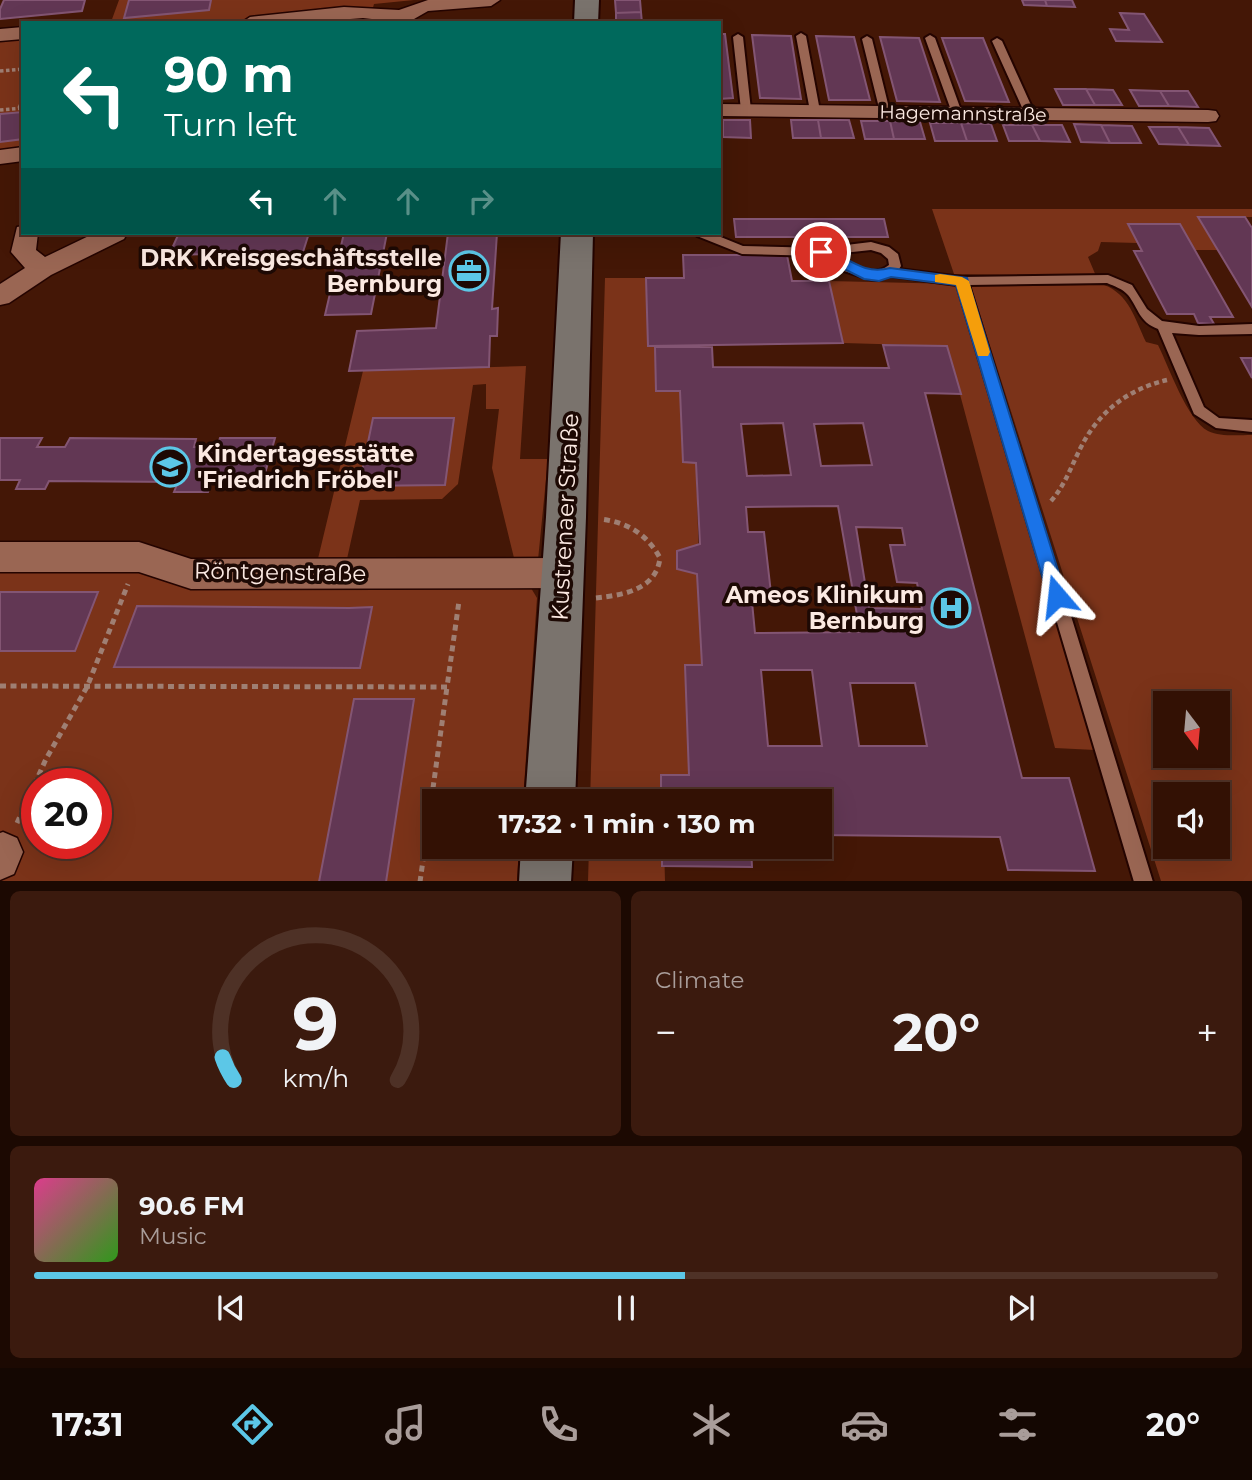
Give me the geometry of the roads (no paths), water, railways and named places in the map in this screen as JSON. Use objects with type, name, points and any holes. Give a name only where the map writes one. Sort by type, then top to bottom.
[{"type":"street","points":[[271,21],[383,12],[398,19],[405,11],[425,6],[491,0]]},
{"type":"street","points":[[586,21],[587,0]]},
{"type":"street","points":[[0,35],[21,33]]},
{"type":"street","name":"Hagemannstraße","points":[[721,110],[1208,116]]},
{"type":"street","points":[[0,157],[21,155]]},
{"type":"street","points":[[26,235],[23,252],[42,269]]},
{"type":"street","points":[[0,296],[42,269],[111,235]]},
{"type":"street","name":"Kustrenaer Straße","points":[[551,789],[566,517],[577,235]]},
{"type":"street","name":"Röntgenstraße","points":[[0,557],[139,557],[191,574],[463,572],[561,588]]},
{"type":"street","points":[[545,881],[546,859]]},
{"type":"lane","points":[[801,36],[815,111]]},
{"type":"lane","points":[[738,37],[746,110]]},
{"type":"lane","points":[[930,38],[957,113]]},
{"type":"lane","points":[[867,39],[886,112]]},
{"type":"lane","points":[[997,41],[1030,114]]},
{"type":"lane","points":[[706,235],[742,250],[821,252],[871,246],[885,250],[894,257],[895,266],[890,272],[879,277],[864,274],[821,252]]},
{"type":"lane","points":[[890,272],[962,281],[1108,279],[1124,284],[1134,292],[1149,318],[1163,326],[1178,329],[1252,329]]},
{"type":"lane","points":[[962,281],[1144,881]]},
{"type":"lane","points":[[1163,326],[1199,410],[1216,423],[1252,426]]},
{"type":"place","name":"DRK Kreisgeschäftsstelle Bernburg","points":[[469,271]]},
{"type":"place","name":"Kindertagesstätte 'Friedrich Fröbel'","points":[[170,467]]},
{"type":"place","name":"Ameos Klinikum Bernburg","points":[[951,608]]}]
